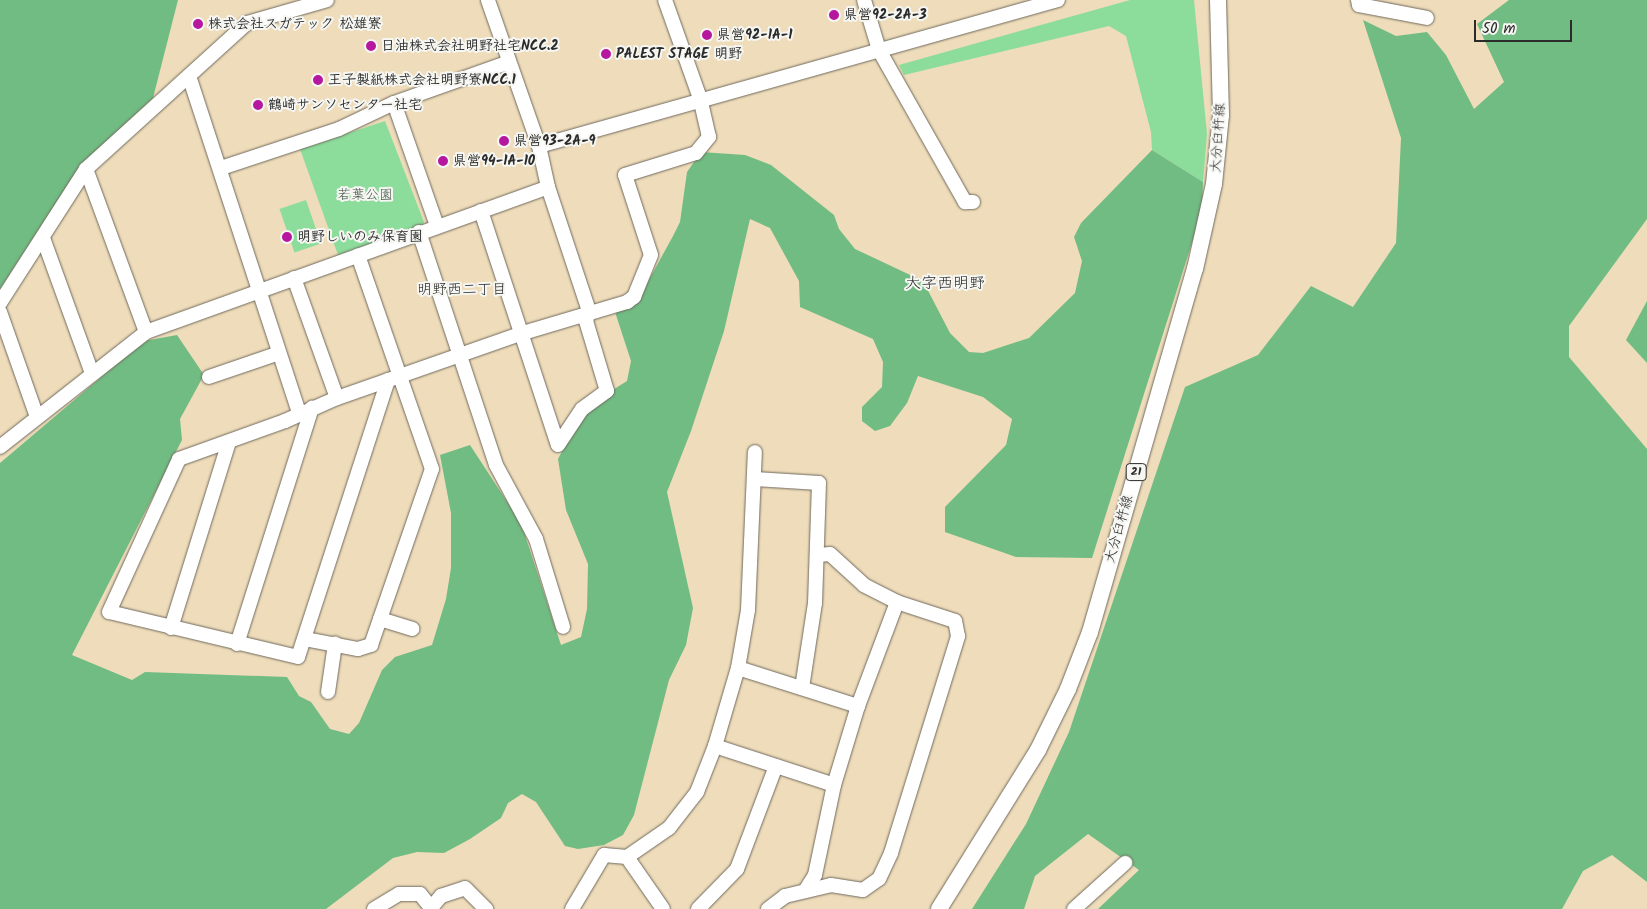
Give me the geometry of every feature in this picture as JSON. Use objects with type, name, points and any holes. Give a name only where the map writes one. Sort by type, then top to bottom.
[{"type":"main road","name":"大分臼杵線","points":[[939,909],[1038,750],[1068,689],[1090,632],[1195,269],[1214,184],[1221,115],[1218,0]]},
{"type":"street","points":[[0,303],[86,168],[247,23],[327,0]]},
{"type":"street","points":[[480,211],[524,333],[558,445],[582,409],[607,391],[586,321],[589,311],[548,187],[538,146],[488,0]]},
{"type":"street","points":[[395,378],[298,657],[109,612],[179,460],[229,442],[337,398],[589,311],[627,302],[634,297],[651,255],[625,175],[696,153],[709,137],[701,100],[665,0]]},
{"type":"street","points":[[864,0],[878,50],[965,202],[973,202]]},
{"type":"street","points":[[538,146],[1058,0]]},
{"type":"street","points":[[1358,0],[1360,5],[1427,18]]},
{"type":"street","points":[[221,168],[339,128],[394,103],[509,62]]},
{"type":"street","points":[[188,76],[221,168],[261,290],[259,295],[279,353],[305,410],[237,644]]},
{"type":"street","points":[[394,103],[437,226]]},
{"type":"street","points":[[86,168],[146,332]]},
{"type":"street","points":[[0,447],[146,332],[548,187]]},
{"type":"street","points":[[419,232],[462,355],[496,466],[536,539],[563,628]]},
{"type":"street","points":[[43,238],[92,373]]},
{"type":"street","points":[[305,639],[358,649],[371,645],[432,469],[395,378],[358,255]]},
{"type":"street","points":[[294,278],[337,398]]},
{"type":"street","points":[[0,312],[37,418]]},
{"type":"street","points":[[209,377],[279,353]]},
{"type":"street","points":[[172,628],[229,442]]},
{"type":"street","points":[[572,909],[604,854],[627,857],[669,828],[697,792],[715,746],[738,668],[748,610],[756,452]]},
{"type":"street","points":[[755,479],[819,484],[818,555],[809,654],[802,688]]},
{"type":"street","points":[[768,909],[785,896],[830,885],[863,890],[879,879],[891,853],[958,636],[955,621],[897,602],[864,585],[830,554],[818,555]]},
{"type":"street","points":[[805,891],[815,875],[834,785],[858,706],[897,602]]},
{"type":"street","points":[[380,619],[412,629]]},
{"type":"street","points":[[328,692],[335,644]]},
{"type":"street","points":[[738,668],[858,706]]},
{"type":"street","points":[[715,746],[834,785]]},
{"type":"street","points":[[698,909],[737,869],[776,766]]},
{"type":"street","points":[[627,857],[661,908]]},
{"type":"street","points":[[1074,909],[1125,863]]},
{"type":"street","points":[[374,909],[399,894],[420,894],[432,908],[441,896],[465,888],[486,909]]},
{"type":"green space","points":[[0,0],[178,0],[153,98],[80,166],[0,289]]},
{"type":"green space","points":[[1130,0],[1194,0],[1207,134],[1203,182],[1152,150],[1151,132],[1126,36],[1109,26],[904,75],[899,65]]},
{"type":"green space","points":[[1509,0],[1647,0],[1647,219],[1569,326],[1569,357],[1647,449],[1647,882],[1612,855],[1583,871],[1562,909],[1098,909],[1139,870],[1088,834],[1035,876],[1024,909],[972,909],[1026,824],[1069,732],[1185,387],[1258,355],[1311,286],[1353,307],[1396,243],[1401,138],[1363,20],[1396,36],[1427,32],[1446,55],[1474,109],[1504,82],[1477,24]]},
{"type":"green space","name":"若葉公園","points":[[385,121],[424,222],[422,227],[338,255],[300,149]]},
{"type":"green space","points":[[1152,150],[1203,182],[1202,211],[1092,558],[1016,557],[945,532],[945,507],[1006,445],[1012,419],[983,397],[918,376],[907,403],[890,426],[875,431],[862,421],[862,407],[882,387],[883,362],[873,339],[800,307],[799,281],[770,228],[750,219],[724,331],[691,431],[667,492],[693,608],[686,645],[669,680],[634,815],[623,835],[604,845],[578,849],[565,846],[536,802],[522,794],[508,803],[501,818],[470,839],[444,853],[417,852],[393,858],[326,909],[0,909],[0,463],[144,341],[177,335],[204,375],[180,419],[182,440],[72,655],[132,680],[145,672],[287,677],[299,696],[311,702],[330,729],[349,734],[359,723],[382,670],[395,657],[432,645],[446,599],[451,568],[451,513],[440,455],[470,445],[521,523],[561,645],[581,637],[587,609],[588,564],[566,510],[558,459],[576,424],[611,391],[627,381],[631,361],[615,312],[639,298],[673,236],[680,222],[687,172],[701,152],[745,155],[771,165],[834,215],[839,229],[855,249],[923,281],[950,333],[969,352],[983,353],[1029,338],[1075,293],[1082,261],[1074,237],[1081,223]]},
{"type":"green space","points":[[306,200],[321,243],[295,253],[280,209]]},
{"type":"green space","points":[[1647,301],[1647,363],[1626,340]]},
{"type":"place","name":"県営92-2A-3","points":[[834,15]]},
{"type":"place","name":"株式会社スガテック 松雄寮","points":[[198,24]]},
{"type":"place","name":"県営92-1A-1","points":[[707,35]]},
{"type":"place","name":"日油株式会社明野社宅NCC.2","points":[[371,46]]},
{"type":"place","name":"PALEST STAGE 明野","points":[[606,54]]},
{"type":"place","name":"王子製紙株式会社明野寮NCC.1","points":[[318,80]]},
{"type":"place","name":"鶴崎サンソセンター社宅","points":[[258,105]]},
{"type":"place","name":"県営93-2A-9","points":[[504,141]]},
{"type":"place","name":"県営94-1A-10","points":[[443,161]]},
{"type":"place","name":"明野しいのみ保育園","points":[[287,237]]},
{"type":"district","name":"大字西明野","points":[[945,284]]},
{"type":"district","name":"明野西二丁目","points":[[462,291]]}]
